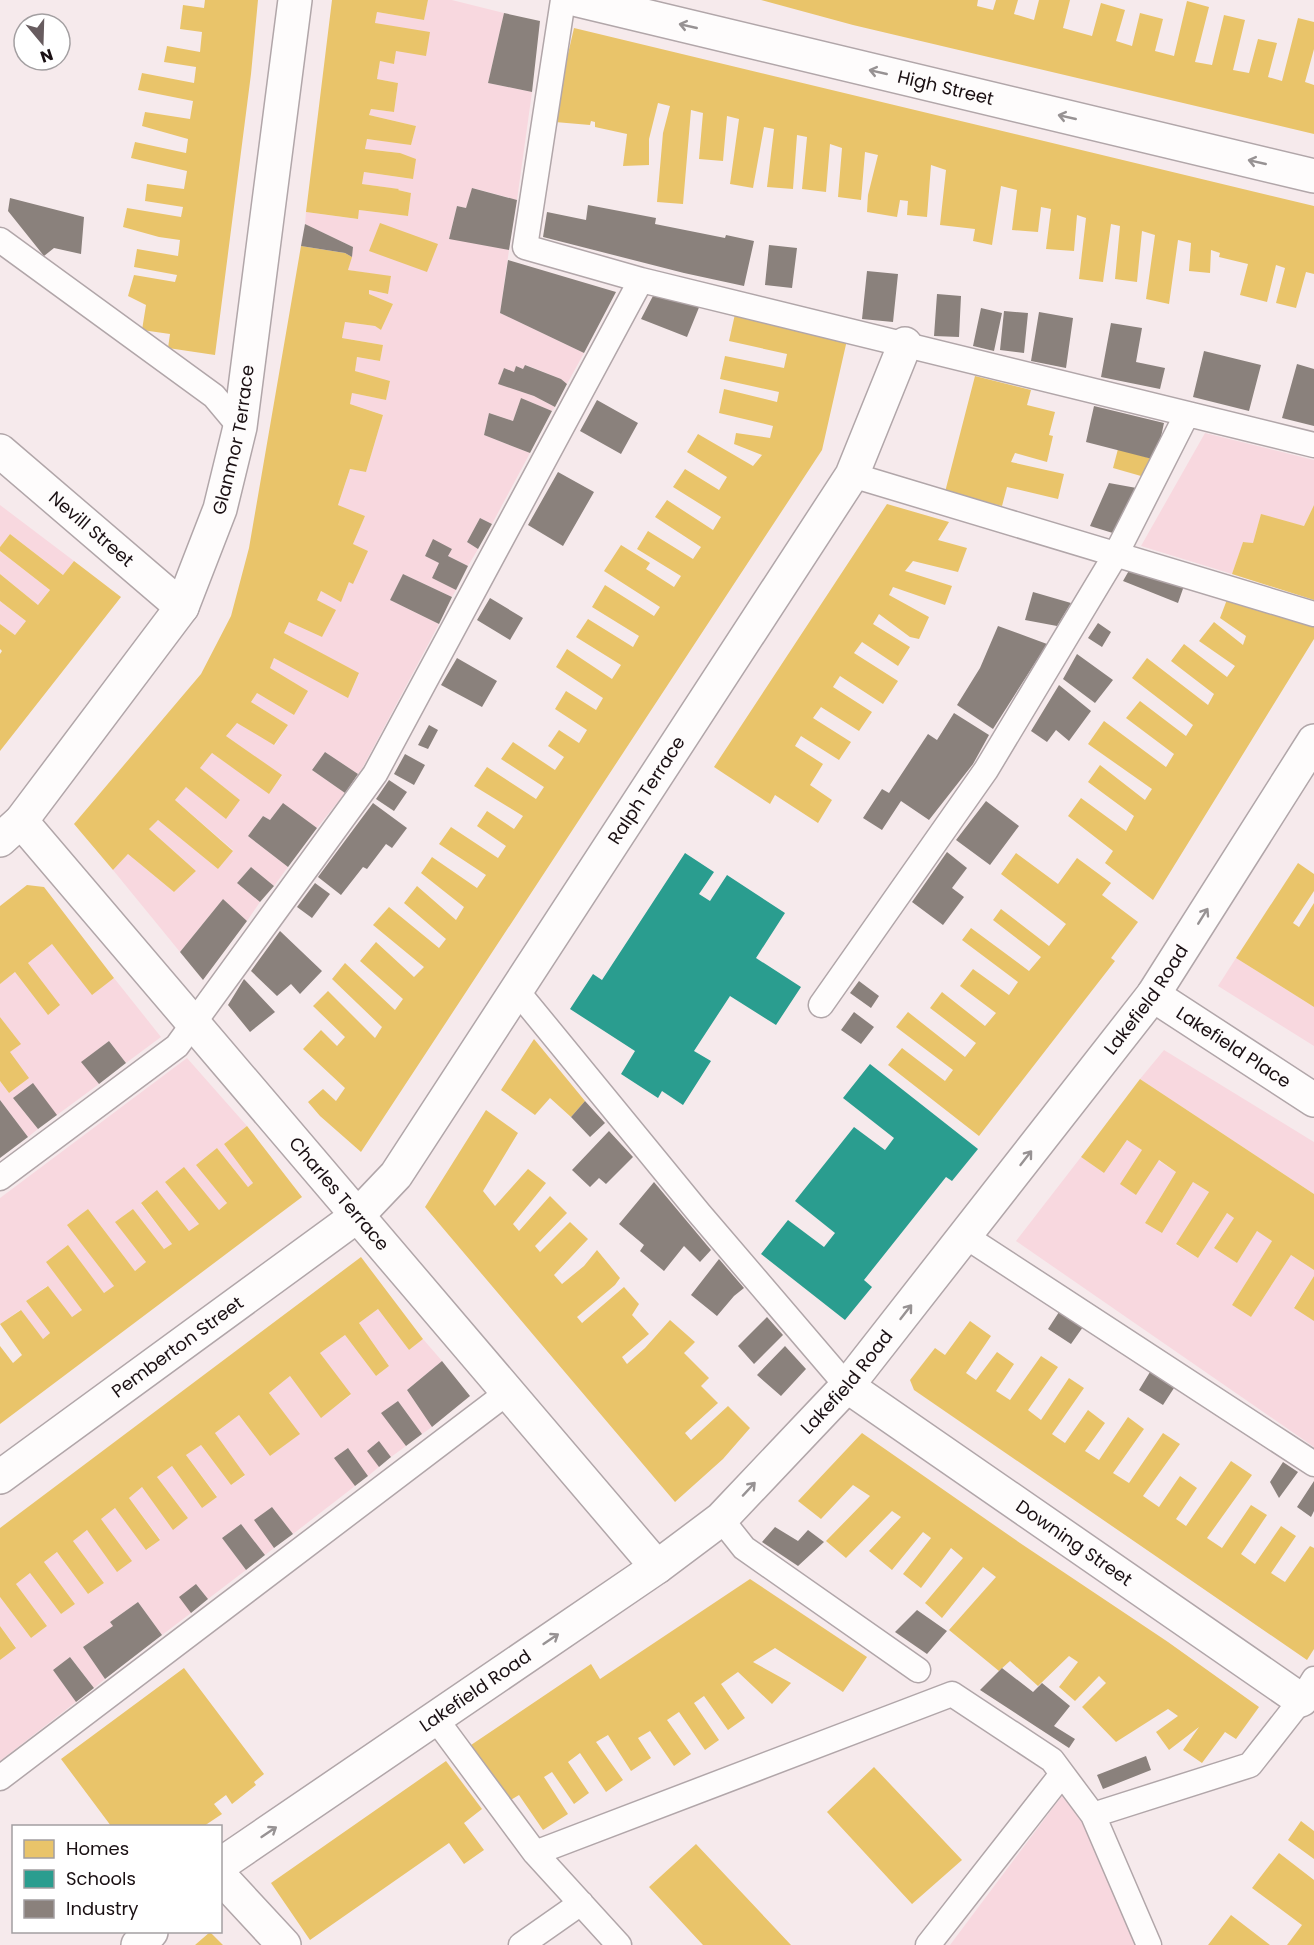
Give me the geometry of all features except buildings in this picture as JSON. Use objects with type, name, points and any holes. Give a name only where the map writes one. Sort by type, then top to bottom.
[{"type":"street","name":"Glanmor Terrace","points":[[10,830],[182,607],[220,509],[240,427],[295,0]]},
{"type":"street","name":"High Street","points":[[578,0],[1314,176]]},
{"type":"street","name":"Ralph Terrace","points":[[357,1216],[396,1174],[852,475],[905,344]]},
{"type":"street","name":"Nevill Street","points":[[0,451],[182,607]]},
{"type":"street","name":"Lakefield Road","points":[[222,1864],[657,1567],[721,1519],[847,1386],[1153,995],[1314,741]]},
{"type":"street","name":"Charles Terrace","points":[[10,830],[194,1024],[657,1567]]},
{"type":"street","name":"Lakefield Place","points":[[1153,995],[1314,1100]]},
{"type":"street","name":"Pemberton Street","points":[[0,1477],[357,1216]]},
{"type":"street","name":"Downing Street","points":[[847,1386],[1307,1690]]},
{"type":"street","points":[[222,1878],[284,1945]]},
{"type":"street","points":[[138,1945],[151,1933]]},
{"type":"lane","points":[[563,0],[525,247],[641,280],[1314,445]]},
{"type":"lane","points":[[0,240],[214,396],[240,427]]},
{"type":"lane","points":[[0,1178],[177,1046],[375,774],[641,280]]},
{"type":"lane","points":[[821,1005],[986,770],[1116,554],[1187,414]]},
{"type":"lane","points":[[852,475],[1314,614]]},
{"type":"lane","points":[[517,991],[699,1213],[847,1386]]},
{"type":"lane","points":[[965,1236],[1314,1464]]},
{"type":"lane","points":[[0,1778],[507,1392]]},
{"type":"lane","points":[[721,1519],[744,1548],[918,1670]]},
{"type":"lane","points":[[1093,1815],[1250,1765],[1307,1690]]},
{"type":"lane","points":[[535,1853],[952,1694],[1052,1761],[1093,1815],[1149,1945]]},
{"type":"lane","points":[[435,1718],[535,1853],[619,1945]]},
{"type":"lane","points":[[928,1945],[1062,1774]]},
{"type":"lane","points":[[521,1945],[581,1903]]},
{"type":"shaded area","points":[[428,0],[452,0],[504,13],[488,83],[532,92],[517,200],[473,188],[466,208],[457,206],[449,238],[509,250],[500,313],[584,353],[567,384],[561,379],[526,365],[523,369],[516,366],[514,372],[504,368],[499,384],[534,396],[555,407],[552,411],[521,398],[513,421],[489,413],[484,435],[530,453],[492,524],[480,518],[467,542],[478,549],[468,566],[448,556],[452,549],[433,540],[425,556],[439,563],[432,578],[456,590],[452,597],[403,574],[390,600],[439,624],[363,767],[358,774],[325,752],[312,770],[345,793],[317,828],[283,804],[270,820],[263,816],[248,836],[288,867],[274,886],[251,867],[237,883],[260,902],[247,921],[223,899],[180,952],[113,870],[128,854],[174,892],[196,871],[149,829],[158,820],[218,869],[233,850],[175,800],[186,787],[240,800],[200,768],[212,753],[269,793],[282,776],[226,736],[237,723],[275,745],[288,725],[251,702],[257,693],[294,715],[307,691],[270,668],[274,658],[348,697],[359,674],[284,633],[289,622],[322,637],[335,610],[317,600],[321,591],[341,601],[367,551],[353,544],[365,516],[338,505],[350,469],[366,472],[383,415],[350,404],[352,393],[386,400],[390,382],[355,371],[357,357],[380,361],[383,345],[342,338],[345,322],[375,326],[381,330],[393,304],[369,294],[369,290],[387,294],[391,277],[348,270],[353,247],[305,224],[306,212],[357,219],[359,210],[408,216],[411,193],[362,184],[364,172],[412,179],[400,153],[365,149],[367,139],[411,144],[416,126],[369,115],[371,109],[394,112],[398,83],[377,79],[380,61],[394,63],[396,51],[375,23],[377,12],[424,20]]},
{"type":"shaded area","points":[[1205,433],[1314,460],[1314,505],[1304,526],[1261,515],[1253,543],[1243,542],[1232,574],[1141,546]]},
{"type":"shaded area","points":[[0,505],[74,561],[63,575],[10,534],[0,547]]},
{"type":"shaded area","points":[[0,551],[50,590],[38,605],[0,574]]},
{"type":"shaded area","points":[[0,601],[26,621],[15,635],[0,624]]},
{"type":"shaded area","points":[[52,944],[92,994],[114,978],[161,1037],[126,1063],[109,1041],[82,1062],[99,1084],[57,1115],[13,1098],[38,1129],[28,1137],[0,1100],[0,1081],[9,1093],[10,1052],[20,1043],[0,1017],[0,984],[15,972],[48,1015],[28,963]]},
{"type":"shaded area","points":[[1236,958],[1314,1007],[1314,1046],[1218,986]]},
{"type":"shaded area","points":[[1164,1050],[1314,1142],[1314,1194],[1140,1079]]},
{"type":"shaded area","points":[[187,1058],[247,1126],[224,1144],[253,1183],[248,1187],[217,1148],[197,1165],[227,1203],[219,1210],[183,1168],[165,1182],[199,1224],[189,1231],[157,1191],[141,1204],[172,1244],[164,1249],[133,1209],[116,1222],[146,1262],[135,1271],[88,1209],[68,1225],[114,1286],[104,1293],[68,1246],[82,1310],[72,1317],[47,1286],[26,1301],[50,1333],[43,1339],[20,1310],[0,1324],[0,1198]]},
{"type":"shaded area","points":[[1127,1140],[1176,1172],[1145,1223],[1162,1233],[1193,1182],[1209,1192],[1176,1245],[1198,1258],[1227,1213],[1234,1218],[1214,1248],[1237,1263],[1257,1231],[1272,1241],[1232,1305],[1251,1317],[1291,1255],[1314,1270],[1314,1276],[1294,1307],[1314,1321],[1314,1447],[1016,1241],[1081,1157],[1104,1173]]},
{"type":"shaded area","points":[[378,1309],[409,1350],[423,1339],[442,1361],[407,1390],[432,1427],[422,1434],[398,1401],[382,1413],[406,1446],[391,1457],[379,1442],[379,1467],[368,1476],[348,1449],[355,1486],[293,1534],[272,1507],[255,1520],[274,1548],[265,1555],[241,1524],[222,1538],[246,1570],[208,1599],[196,1584],[191,1613],[162,1635],[138,1602],[110,1622],[113,1626],[83,1647],[105,1679],[94,1688],[70,1657],[53,1670],[76,1702],[0,1761],[0,1660],[16,1647],[0,1626],[0,1597],[31,1638],[47,1626],[16,1584],[30,1573],[61,1614],[75,1604],[44,1562],[57,1552],[88,1594],[104,1583],[73,1541],[87,1530],[117,1571],[101,1519],[115,1508],[147,1550],[160,1539],[129,1498],[142,1487],[173,1529],[188,1518],[157,1477],[172,1466],[202,1508],[217,1496],[186,1455],[201,1445],[231,1485],[245,1476],[215,1433],[239,1415],[270,1456],[299,1434],[269,1393],[290,1376],[321,1417],[351,1395],[320,1353],[345,1335],[376,1376],[389,1366],[359,1323]]},
{"type":"shaded area","points":[[1064,1793],[1090,1833],[1140,1945],[950,1945]]}]
